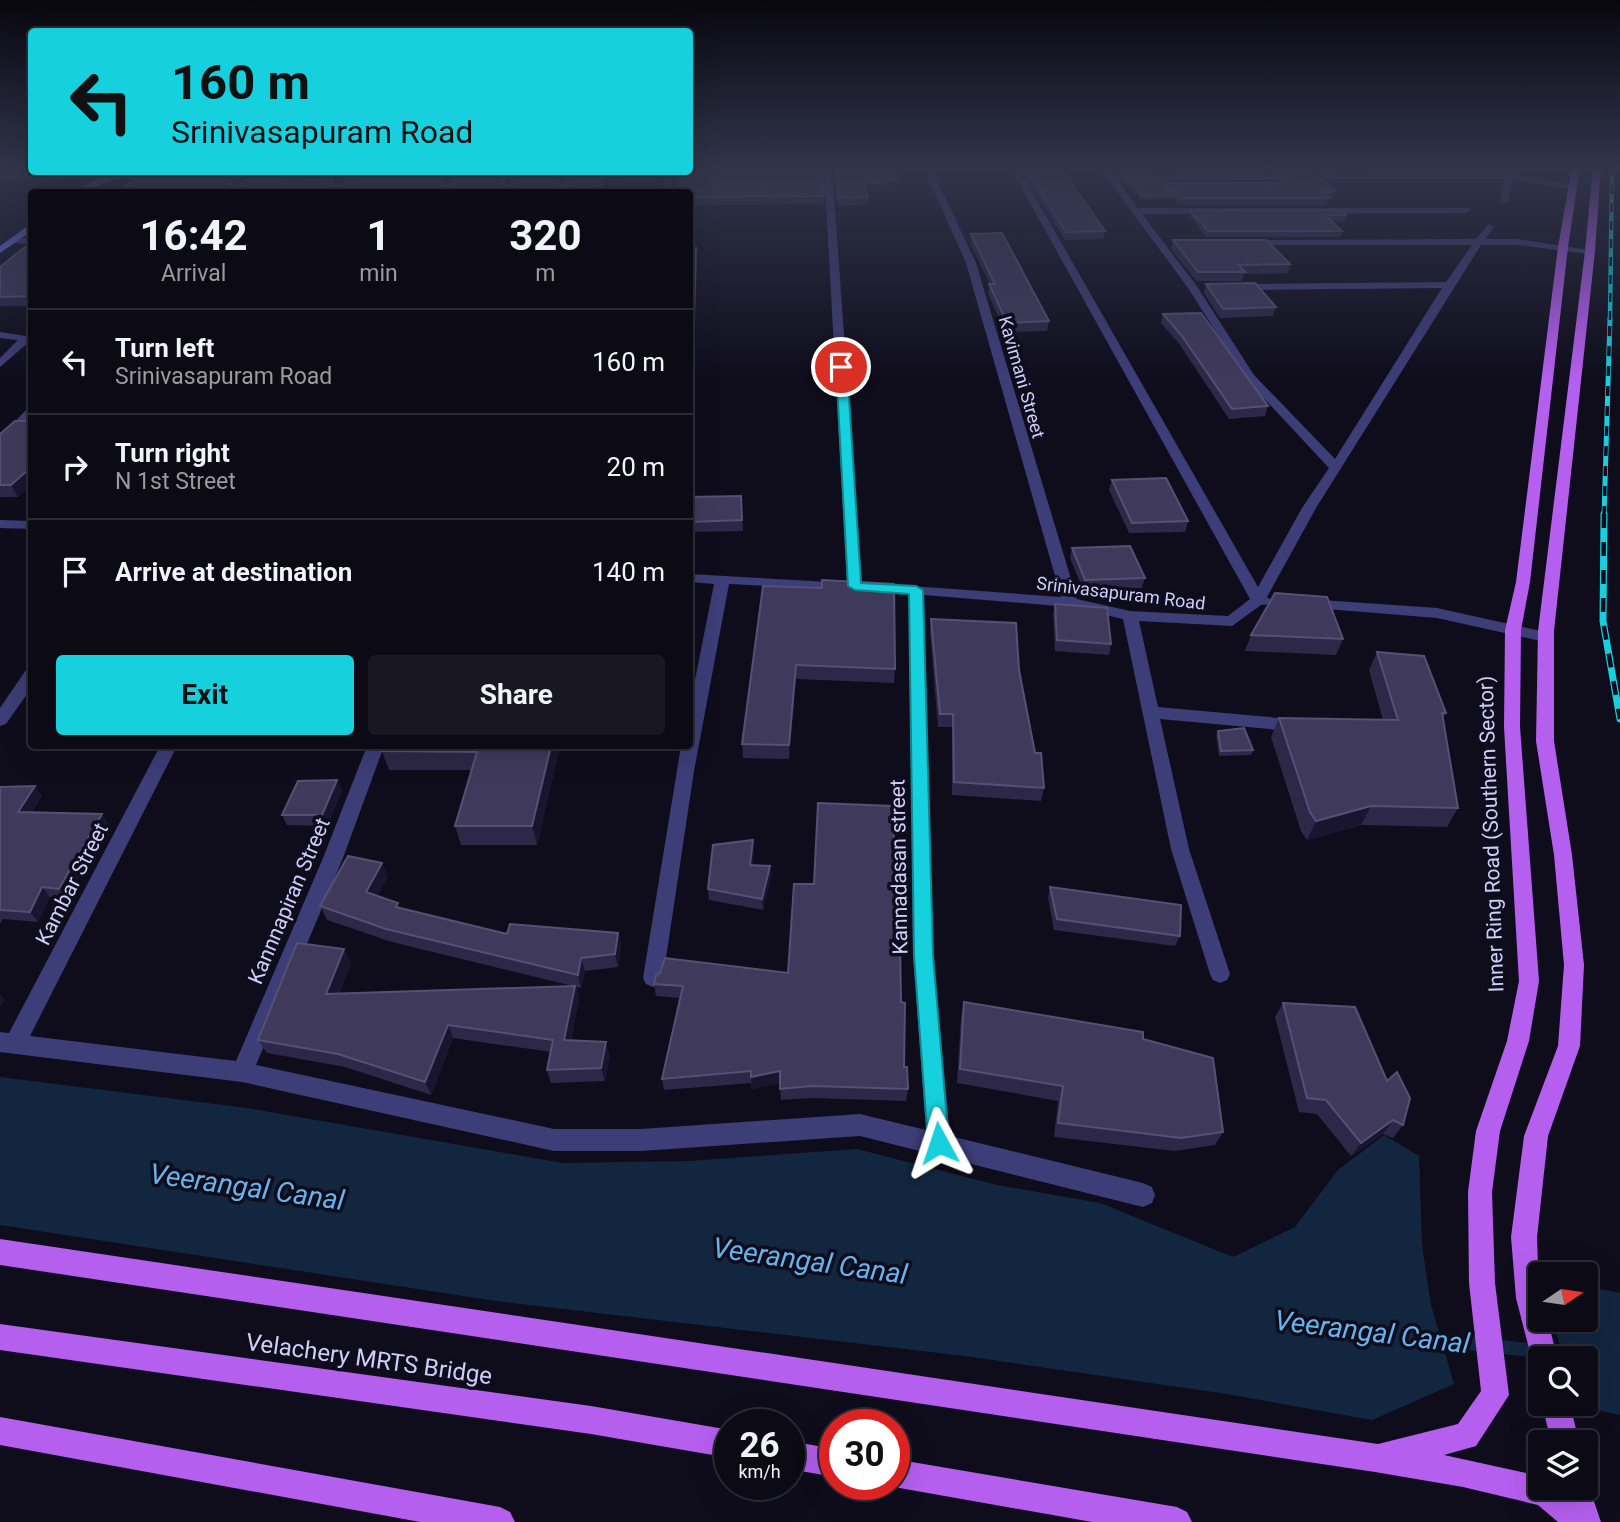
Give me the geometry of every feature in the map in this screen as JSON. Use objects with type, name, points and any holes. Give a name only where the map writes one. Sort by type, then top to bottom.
[{"type":"main road","points":[[0,250],[16,238]]},
{"type":"main road","name":"Inner Ring Road (Southern Sector)","points":[[1375,1458],[1466,1436],[1496,1395],[1482,1283],[1480,1192],[1488,1131],[1518,1041],[1528,981],[1512,727],[1513,630],[1523,582],[1564,238]]},
{"type":"main road","points":[[1541,1346],[1529,1298],[1524,1237],[1536,1136],[1569,1046],[1573,965],[1563,855],[1545,741],[1545,637],[1591,238]]},
{"type":"main road","points":[[0,1252],[1463,1473],[1545,1492],[1570,1513],[1576,1522]]},
{"type":"main road","name":"Velachery MRTS Bridge","points":[[0,1337],[591,1420],[714,1441]]},
{"type":"main road","points":[[0,1431],[500,1522]]},
{"type":"main road","points":[[910,1476],[1177,1522]]},
{"type":"main road","points":[[1580,1500],[1586,1522]]},
{"type":"street","points":[[833,238],[855,586]]},
{"type":"street","name":"Kavimani Street","points":[[959,238],[971,264],[1070,601]]},
{"type":"street","points":[[1054,238],[1258,600],[1437,613],[1545,637]]},
{"type":"street","points":[[1161,238],[1198,287],[1250,377],[1336,468]]},
{"type":"street","name":"Srinivasapuram Road","points":[[693,578],[1070,601],[1130,616],[1232,621],[1258,600],[1309,508],[1481,238]]},
{"type":"street","points":[[12,241],[28,241]]},
{"type":"street","points":[[1228,242],[1517,242],[1590,251]]},
{"type":"street","points":[[1219,287],[1449,285]]},
{"type":"street","points":[[0,326],[28,328]]},
{"type":"street","points":[[0,333],[28,328]]},
{"type":"street","points":[[0,333],[27,338],[0,364]]},
{"type":"street","points":[[0,444],[28,415]]},
{"type":"street","points":[[0,536],[5,524],[28,525]]},
{"type":"street","points":[[693,730],[722,580]]},
{"type":"street","name":"Kannadasan street","points":[[916,590],[923,955],[939,1143]]},
{"type":"street","points":[[1130,616],[1180,849],[1220,974]]},
{"type":"street","points":[[0,720],[28,680]]},
{"type":"street","points":[[1151,712],[1303,726]]},
{"type":"street","name":"Kambar Street","points":[[7,1043],[167,749]]},
{"type":"street","name":"Kannnapiran Street","points":[[242,1072],[333,859],[375,749]]},
{"type":"street","points":[[653,978],[689,749]]},
{"type":"street","points":[[7,1043],[242,1072],[554,1140],[640,1140],[860,1125],[1143,1195]]},
{"type":"water","points":[[0,1077],[247,1108],[563,1163],[689,1161],[857,1149],[997,1185],[1100,1203],[1233,1257],[1295,1227],[1338,1170],[1384,1135],[1419,1156],[1422,1245],[1431,1305],[1454,1384],[1372,1420],[1227,1394],[965,1356],[496,1301],[0,1225]]},
{"type":"water","points":[[1598,1288],[1620,1293],[1620,1415],[1598,1410],[1598,1346],[1560,1346],[1556,1332],[1598,1332]]},
{"type":"building","points":[[973,238],[1005,238],[1049,321],[1007,323],[989,284],[995,284]]},
{"type":"building","points":[[1173,240],[1266,240],[1290,264],[1239,265],[1245,272],[1198,272]]},
{"type":"building","points":[[28,247],[28,296],[0,297],[0,267]]},
{"type":"building","points":[[693,248],[696,248],[694,317]]},
{"type":"building","points":[[1255,283],[1276,307],[1223,309],[1206,284]]},
{"type":"building","points":[[1201,313],[1268,406],[1232,409],[1182,336],[1163,314]]},
{"type":"building","points":[[28,419],[28,470],[11,485],[0,485],[0,434],[15,421]]},
{"type":"building","points":[[1166,478],[1188,521],[1132,523],[1112,480]]},
{"type":"building","points":[[741,496],[742,520],[693,522],[693,497]]},
{"type":"building","points":[[1130,546],[1145,578],[1085,580],[1072,548]]},
{"type":"building","points":[[822,580],[894,584],[895,669],[796,665],[789,745],[742,744],[763,586],[822,588]]},
{"type":"building","points":[[1275,593],[1327,597],[1343,639],[1251,635]]},
{"type":"building","points":[[1055,604],[1107,608],[1111,644],[1057,640]]},
{"type":"building","points":[[931,619],[1016,623],[1019,670],[1035,753],[1041,753],[1044,788],[954,782],[953,714],[940,714]]},
{"type":"building","points":[[1377,652],[1424,656],[1446,713],[1442,713],[1458,808],[1371,806],[1316,821],[1310,812],[1279,718],[1398,720]]},
{"type":"building","points":[[1244,728],[1253,750],[1221,751],[1218,731]]},
{"type":"building","points":[[550,749],[532,826],[455,826],[477,752],[382,751]]},
{"type":"building","points":[[337,780],[322,815],[282,815],[298,781]]},
{"type":"building","points":[[35,786],[18,812],[102,814],[59,889],[42,887],[30,912],[0,910],[0,787]]},
{"type":"building","points":[[818,803],[893,806],[895,884],[899,884],[901,1002],[905,1003],[904,1067],[907,1067],[908,1089],[812,1086],[780,1089],[780,1071],[751,1077],[751,1071],[662,1079],[683,986],[654,984],[665,958],[788,973],[794,884],[814,884]]},
{"type":"building","points":[[753,840],[750,865],[770,866],[762,899],[708,889],[713,845]]},
{"type":"building","points":[[348,856],[382,863],[366,892],[398,903],[396,907],[507,934],[510,924],[618,933],[615,954],[581,958],[578,975],[386,929],[320,906]]},
{"type":"building","points":[[1050,887],[1181,905],[1180,936],[1057,919]]},
{"type":"building","points":[[297,943],[344,949],[326,994],[575,986],[564,1040],[606,1042],[601,1068],[547,1070],[553,1040],[448,1025],[425,1082],[338,1054],[258,1040]]},
{"type":"building","points":[[964,1002],[1143,1032],[1143,1039],[1213,1058],[1223,1132],[1181,1138],[1058,1123],[1063,1086],[960,1069]]},
{"type":"building","points":[[1283,1003],[1355,1007],[1387,1081],[1397,1072],[1410,1098],[1403,1125],[1393,1120],[1361,1143],[1326,1100],[1307,1098]]},
{"type":"waterway","name":"Veerangal Canal","points":[[1431,1339],[1528,1350]]},
{"type":"railway","points":[[1610,320],[1611,238]]},
{"type":"railway","points":[[1604,516],[1610,318]]},
{"type":"railway","points":[[1604,514],[1603,621],[1620,719]]},
{"type":"route","points":[[841,367],[855,586],[916,590],[923,955],[939,1143]]}]
